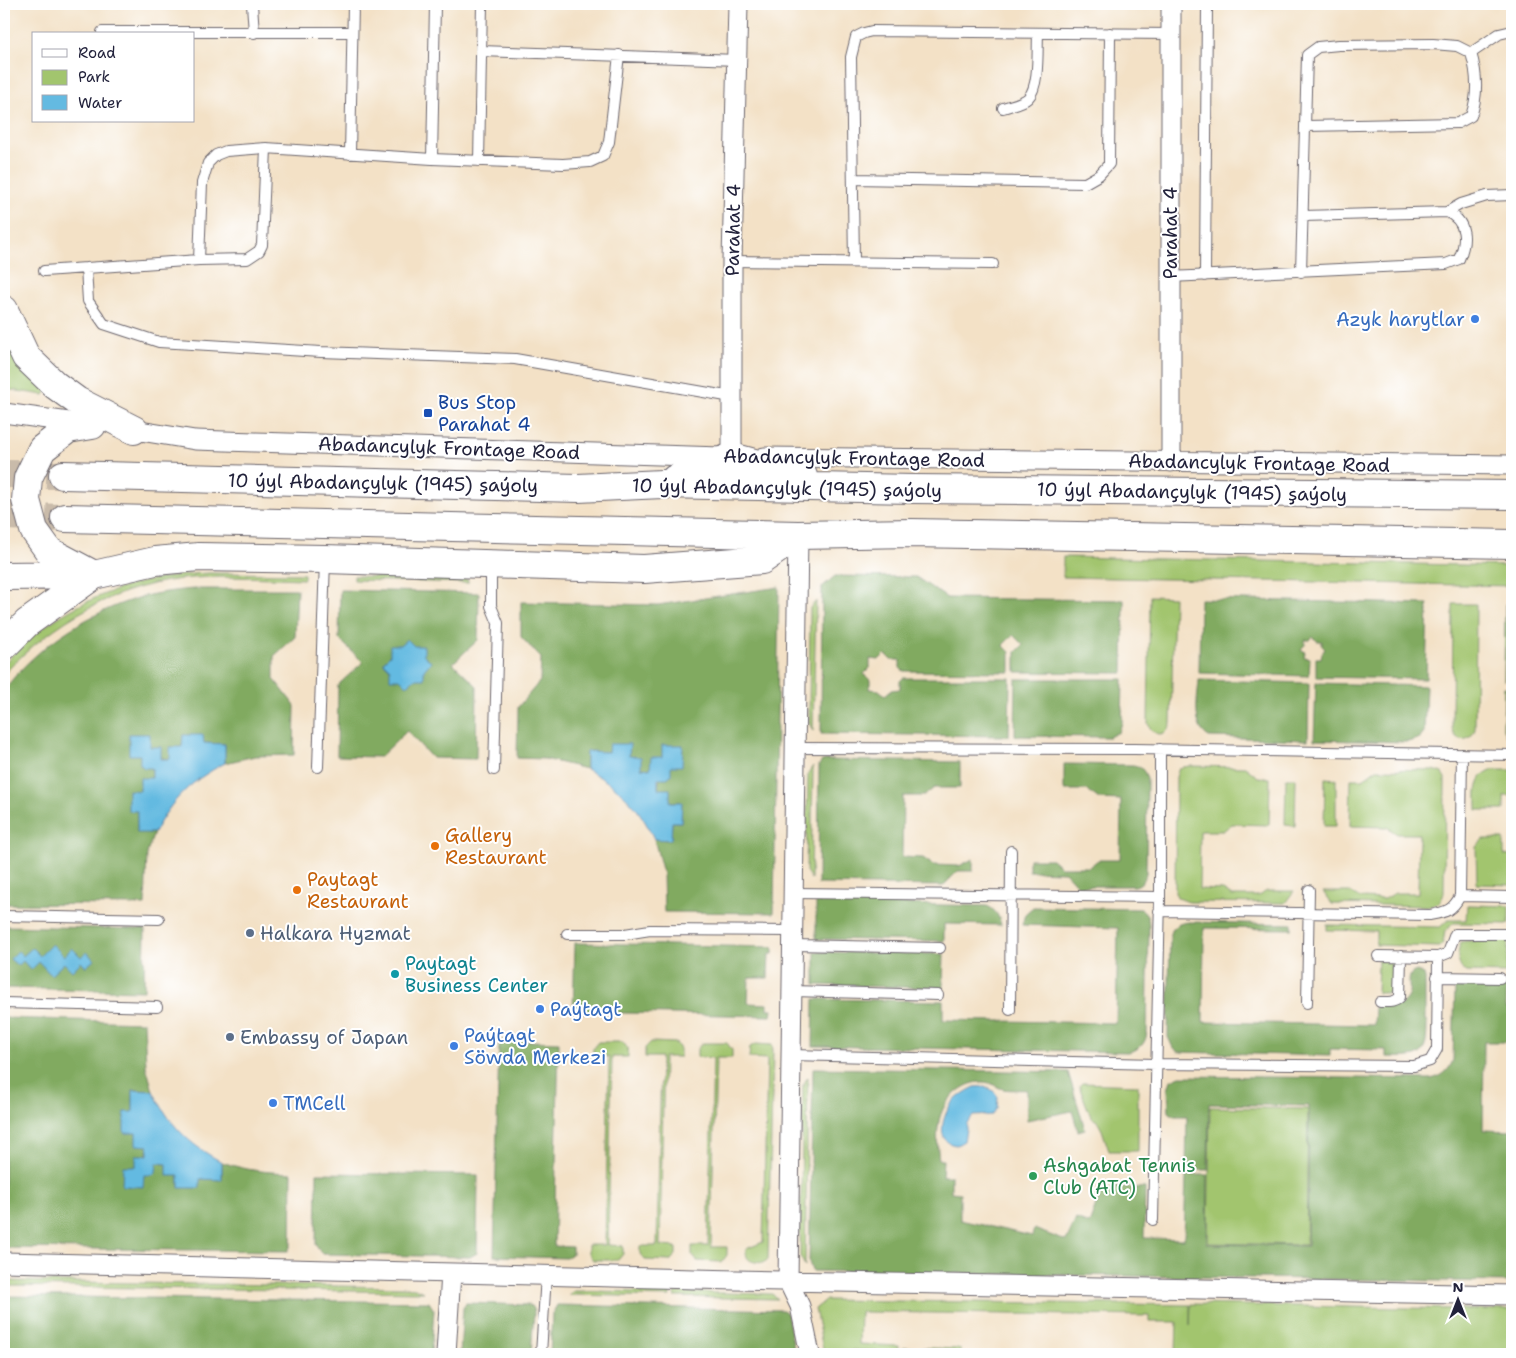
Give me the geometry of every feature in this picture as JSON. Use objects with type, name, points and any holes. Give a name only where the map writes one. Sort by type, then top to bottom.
[{"type":"main road","points":[[4,310],[26,356],[55,385],[77,401],[134,430]]},
{"type":"main road","points":[[92,425],[68,429],[42,449],[28,478],[26,500],[34,530],[49,551],[94,575]]},
{"type":"main road","points":[[662,484],[732,457],[843,487]]},
{"type":"main road","name":"10 ýyl Abadançylyk (1945) şaýoly","points":[[63,476],[578,488],[662,484],[1512,495]]},
{"type":"main road","points":[[64,518],[798,535],[922,533],[1512,544]]},
{"type":"main road","points":[[4,576],[94,575],[155,561],[199,557],[644,569],[762,560],[798,535]]},
{"type":"main road","points":[[4,646],[27,623],[94,575]]},
{"type":"street","name":"Parahat 4","points":[[732,457],[732,261],[738,4]]},
{"type":"street","name":"Parahat 4","points":[[1171,4],[1171,462]]},
{"type":"street","points":[[4,413],[134,430]]},
{"type":"street","name":"Abadancylyk Frontage Road","points":[[134,430],[195,440],[732,457],[1512,465]]},
{"type":"street","points":[[798,535],[788,1281],[800,1306],[810,1354]]},
{"type":"street","points":[[4,1262],[788,1281],[1512,1294]]},
{"type":"street","points":[[446,1354],[451,1273]]},
{"type":"lane","points":[[252,4],[254,32]]},
{"type":"lane","points":[[350,154],[353,4]]},
{"type":"lane","points":[[432,159],[435,4]]},
{"type":"lane","points":[[479,161],[482,4]]},
{"type":"lane","points":[[1205,276],[1207,4]]},
{"type":"lane","points":[[854,262],[851,57],[856,37],[864,32],[872,31],[1171,34]]},
{"type":"lane","points":[[1471,52],[1499,34],[1512,31]]},
{"type":"lane","points":[[102,32],[352,32]]},
{"type":"lane","points":[[1003,108],[1028,99],[1036,84],[1038,33]]},
{"type":"lane","points":[[853,178],[1085,183],[1099,175],[1109,164],[1110,34]]},
{"type":"lane","points":[[1301,272],[1307,55],[1318,47],[1339,45],[1433,44],[1457,46],[1471,52],[1475,65],[1476,102],[1471,116],[1458,123],[1306,126]]},
{"type":"lane","points":[[481,51],[738,60]]},
{"type":"lane","points":[[199,260],[202,183],[208,163],[216,155],[226,151],[266,148],[432,159],[563,164],[590,162],[603,156],[609,142],[619,55]]},
{"type":"lane","points":[[44,271],[199,260],[247,259],[259,251],[262,245],[266,148]]},
{"type":"lane","points":[[1303,216],[1446,212],[1461,204],[1487,196],[1512,195]]},
{"type":"lane","points":[[1170,277],[1446,264],[1459,260],[1463,250],[1463,226],[1456,217],[1446,212]]},
{"type":"lane","points":[[732,261],[993,264]]},
{"type":"lane","points":[[86,268],[88,301],[104,324],[159,342],[321,352],[515,359],[732,397]]},
{"type":"lane","points":[[318,767],[325,559]]},
{"type":"lane","points":[[491,564],[491,606],[498,623],[494,770]]},
{"type":"lane","points":[[795,748],[1160,749],[1512,755]]},
{"type":"lane","points":[[1153,1220],[1160,897],[1160,749]]},
{"type":"lane","points":[[1159,911],[1430,915],[1445,913],[1454,907],[1460,896],[1462,754]]},
{"type":"lane","points":[[1010,1010],[1011,851]]},
{"type":"lane","points":[[1307,1003],[1309,890]]},
{"type":"lane","points":[[793,893],[1160,897]]},
{"type":"lane","points":[[1460,896],[1512,897]]},
{"type":"lane","points":[[4,916],[159,919]]},
{"type":"lane","points":[[567,934],[625,934],[650,930],[940,948]]},
{"type":"lane","points":[[1378,956],[1438,957],[1448,953],[1455,934],[1506,934]]},
{"type":"lane","points":[[1380,1002],[1397,1001],[1400,997],[1401,956]]},
{"type":"lane","points":[[791,1055],[1156,1064],[1414,1066],[1430,1061],[1437,1049],[1438,957]]},
{"type":"lane","points":[[1437,977],[1500,978]]},
{"type":"lane","points":[[792,991],[938,995]]},
{"type":"lane","points":[[4,1003],[158,1007]]},
{"type":"lane","points":[[541,1354],[546,1275]]},
{"type":"green space","points":[[4,339],[48,389],[44,395],[4,389]]},
{"type":"green space","points":[[1063,557],[1512,566],[1512,586],[1063,577]]},
{"type":"green space","points":[[209,573],[304,574],[304,579],[193,578],[166,581],[139,588],[114,596],[66,621],[44,637],[4,674],[4,664],[24,643],[47,625],[97,597],[124,587],[152,580],[180,575]]},
{"type":"green space","points":[[354,576],[465,579],[468,580],[468,583],[354,580]]},
{"type":"green space","points":[[835,576],[916,577],[947,598],[1124,600],[1123,673],[1016,672],[1016,652],[1023,645],[1013,635],[1003,645],[1010,652],[1010,672],[903,671],[900,668],[900,660],[891,660],[885,654],[879,660],[870,659],[870,668],[864,674],[870,680],[870,689],[879,690],[885,695],[891,690],[900,689],[900,681],[903,678],[1010,678],[1009,736],[821,734],[822,587]]},
{"type":"green space","points":[[779,587],[774,913],[664,912],[663,873],[654,839],[671,840],[672,822],[681,822],[681,802],[670,802],[658,789],[662,758],[651,769],[641,768],[629,757],[629,744],[609,752],[586,751],[586,769],[545,759],[517,758],[518,707],[540,681],[541,658],[521,637],[521,602],[658,605]]},
{"type":"green space","points":[[194,589],[297,589],[295,637],[274,656],[274,679],[295,706],[294,755],[255,756],[225,763],[225,744],[203,743],[183,735],[182,748],[170,759],[140,755],[152,768],[152,778],[140,791],[128,791],[137,811],[137,832],[154,833],[147,853],[145,905],[4,904],[4,690],[18,673],[50,643],[87,619],[128,601],[149,595]]},
{"type":"green space","points":[[340,590],[479,593],[478,640],[453,663],[477,686],[476,759],[432,758],[407,731],[380,757],[337,756],[338,685],[363,662],[339,639]]},
{"type":"green space","points":[[1150,596],[1174,597],[1171,723],[1166,731],[1160,734],[1153,731],[1148,723]]},
{"type":"green space","points":[[1200,599],[1428,604],[1426,679],[1316,677],[1316,658],[1321,658],[1325,649],[1322,646],[1322,641],[1317,641],[1313,637],[1310,640],[1305,640],[1305,645],[1301,649],[1305,652],[1304,657],[1310,658],[1309,676],[1199,673]]},
{"type":"green space","points":[[816,601],[813,731],[809,723],[810,608]]},
{"type":"green space","points":[[1453,604],[1476,604],[1475,729],[1473,734],[1467,739],[1456,737],[1452,729]]},
{"type":"green space","points":[[1505,604],[1512,604],[1512,680],[1504,680]]},
{"type":"green space","points":[[1016,679],[1123,679],[1122,723],[1119,732],[1109,737],[1015,736]]},
{"type":"green space","points":[[1199,680],[1309,683],[1308,740],[1209,737],[1203,732],[1198,719]]},
{"type":"green space","points":[[1316,683],[1426,686],[1424,733],[1420,738],[1408,742],[1314,740]]},
{"type":"green space","points":[[1504,687],[1512,687],[1512,742],[1507,739],[1503,729]]},
{"type":"green space","points":[[822,761],[960,762],[960,788],[934,788],[924,796],[903,796],[902,857],[923,858],[933,865],[959,866],[973,859],[973,871],[958,871],[943,886],[818,884],[819,765]]},
{"type":"green space","points":[[1064,764],[1133,765],[1138,766],[1144,771],[1147,779],[1146,873],[1144,880],[1140,884],[1135,886],[1078,886],[1065,872],[1029,871],[1029,859],[1052,859],[1061,867],[1089,867],[1098,860],[1120,860],[1121,800],[1099,799],[1087,790],[1064,790]]},
{"type":"green space","points":[[813,766],[811,879],[806,871],[808,773]]},
{"type":"green space","points":[[1189,766],[1245,767],[1258,777],[1270,778],[1269,825],[1232,824],[1223,831],[1200,831],[1199,889],[1223,890],[1232,896],[1258,896],[1267,891],[1294,891],[1285,903],[1189,902],[1178,898],[1175,893],[1176,777],[1179,768]]},
{"type":"green space","points":[[1377,769],[1433,770],[1442,773],[1445,778],[1444,893],[1439,903],[1428,906],[1332,904],[1323,892],[1350,892],[1359,898],[1385,899],[1395,893],[1418,893],[1419,834],[1397,834],[1387,827],[1350,826],[1351,779],[1363,779]]},
{"type":"green space","points":[[1491,770],[1512,770],[1512,796],[1504,796],[1504,810],[1477,810],[1479,782]]},
{"type":"green space","points":[[1286,778],[1296,778],[1295,826],[1285,825]]},
{"type":"green space","points":[[1325,778],[1336,779],[1336,826],[1324,826]]},
{"type":"green space","points":[[1483,839],[1504,839],[1504,855],[1512,856],[1512,885],[1477,884],[1476,847]]},
{"type":"green space","points":[[816,902],[987,906],[997,914],[1001,925],[944,924],[944,941],[816,939]]},
{"type":"green space","points":[[1467,905],[1509,906],[1509,923],[1454,923],[1445,931],[1443,943],[1439,947],[1376,945],[1376,931],[1327,930],[1327,925],[1440,927],[1448,920],[1466,920]]},
{"type":"green space","points":[[1033,907],[1141,909],[1147,915],[1149,928],[1147,1033],[1145,1041],[1141,1046],[1127,1052],[813,1046],[814,999],[943,1001],[943,1020],[1116,1023],[1118,928],[1022,925],[1025,914]]},
{"type":"green space","points":[[1189,922],[1292,924],[1292,929],[1204,928],[1203,1022],[1374,1025],[1375,1006],[1400,1005],[1408,996],[1409,978],[1417,971],[1424,975],[1425,979],[1425,1021],[1427,1021],[1427,1033],[1424,1049],[1420,1054],[1408,1057],[1386,1057],[1386,1050],[1330,1049],[1330,1056],[1178,1052],[1173,1048],[1168,1037],[1170,937],[1172,930],[1176,926]]},
{"type":"green space","points":[[4,926],[145,929],[144,991],[4,988]]},
{"type":"green space","points":[[1508,941],[1507,973],[1466,972],[1463,970],[1459,963],[1458,954],[1461,942]]},
{"type":"green space","points":[[575,943],[773,947],[773,954],[769,954],[768,978],[749,978],[748,1003],[768,1004],[768,1009],[772,1009],[771,1016],[573,1012]]},
{"type":"green space","points":[[815,952],[944,954],[943,988],[815,985]]},
{"type":"green space","points":[[1378,959],[1393,960],[1394,990],[1392,993],[1377,993]]},
{"type":"green space","points":[[1455,984],[1507,985],[1506,1008],[1512,1008],[1512,1042],[1484,1042],[1483,1130],[1512,1131],[1512,1282],[812,1271],[809,1262],[813,1068],[1068,1072],[1085,1129],[1078,1131],[1072,1111],[1027,1120],[1027,1090],[1000,1088],[979,1082],[957,1092],[944,1106],[938,1132],[939,1160],[943,1160],[942,1176],[951,1176],[951,1192],[960,1193],[960,1220],[1032,1236],[1034,1229],[1066,1241],[1076,1219],[1089,1224],[1101,1192],[1112,1192],[1112,1187],[1145,1188],[1144,1238],[1184,1239],[1186,1175],[1208,1175],[1207,1244],[1307,1246],[1309,1106],[1209,1104],[1208,1170],[1186,1170],[1187,1116],[1174,1116],[1169,1112],[1168,1089],[1171,1080],[1180,1076],[1430,1079],[1438,1077],[1444,1073],[1453,1060]]},
{"type":"green space","points":[[4,1018],[144,1022],[146,1066],[153,1091],[133,1090],[133,1112],[124,1133],[137,1133],[148,1146],[144,1175],[156,1163],[167,1164],[179,1176],[179,1187],[200,1179],[222,1179],[222,1162],[257,1170],[292,1173],[291,1245],[288,1251],[4,1248]]},
{"type":"green space","points":[[499,1040],[559,1042],[554,1246],[572,1247],[572,1254],[566,1258],[494,1256]]},
{"type":"green space","points":[[598,1042],[623,1042],[628,1049],[628,1057],[612,1057],[608,1245],[623,1246],[623,1254],[618,1260],[593,1260],[588,1253],[588,1245],[605,1245],[609,1057],[593,1056],[593,1048]]},
{"type":"green space","points":[[651,1042],[676,1043],[680,1049],[680,1057],[664,1057],[660,1246],[676,1247],[676,1255],[670,1261],[645,1260],[640,1254],[640,1246],[657,1246],[661,1057],[645,1057],[645,1048]]},
{"type":"green space","points":[[702,1043],[727,1043],[732,1050],[732,1058],[716,1058],[711,1247],[727,1247],[727,1255],[722,1262],[697,1261],[692,1255],[692,1246],[708,1246],[713,1058],[697,1057],[697,1049]]},
{"type":"green space","points":[[756,1044],[772,1045],[773,1050],[768,1259],[764,1263],[748,1259],[746,1253],[746,1249],[763,1242],[767,1059],[749,1058],[750,1047]]},
{"type":"green space","points":[[808,1077],[805,1266],[800,1256],[803,1085]]},
{"type":"green space","points":[[1082,1083],[1138,1085],[1138,1151],[1109,1151],[1102,1130],[1097,1121],[1091,1117],[1079,1086]]},
{"type":"green space","points":[[1210,1107],[1308,1109],[1306,1245],[1208,1243]]},
{"type":"green space","points":[[317,1173],[478,1175],[477,1253],[470,1257],[322,1254],[316,1245]]},
{"type":"green space","points":[[4,1281],[401,1287],[415,1288],[423,1292],[4,1286]]},
{"type":"green space","points":[[574,1291],[670,1292],[670,1297],[568,1295]]},
{"type":"green space","points":[[675,1292],[772,1294],[778,1299],[675,1297]]},
{"type":"green space","points":[[4,1296],[429,1302],[434,1310],[431,1354],[4,1354]]},
{"type":"green space","points":[[826,1300],[1190,1305],[1190,1325],[1191,1304],[1512,1310],[1512,1354],[1176,1354],[1177,1322],[1149,1322],[1149,1316],[860,1312],[859,1344],[898,1346],[897,1353],[852,1350],[851,1354],[824,1354],[815,1309]]},
{"type":"green space","points":[[466,1303],[530,1305],[534,1313],[531,1354],[460,1354],[463,1308]]},
{"type":"green space","points":[[557,1305],[783,1310],[787,1313],[795,1354],[550,1354],[552,1314]]},
{"type":"green space","points":[[904,1347],[960,1349],[960,1354],[904,1354]]},
{"type":"water","points":[[407,639],[414,646],[424,646],[424,655],[431,662],[424,670],[424,679],[414,679],[407,686],[400,679],[390,679],[390,669],[383,662],[390,655],[390,645],[400,645]]},
{"type":"water","points":[[129,734],[150,734],[150,747],[161,747],[161,759],[170,759],[170,747],[182,747],[183,735],[203,735],[204,743],[225,744],[225,763],[192,784],[168,810],[154,833],[137,833],[137,811],[128,811],[128,790],[140,791],[140,778],[152,778],[152,768],[144,768],[140,764],[140,755],[129,755]]},
{"type":"water","points":[[609,744],[630,744],[629,756],[641,757],[641,768],[650,769],[651,757],[662,757],[662,745],[683,745],[682,766],[671,766],[671,775],[667,778],[658,778],[658,789],[670,789],[670,802],[682,802],[681,822],[672,822],[671,840],[654,839],[641,816],[627,798],[609,783],[586,769],[586,751],[608,752]]},
{"type":"water","points":[[52,944],[64,956],[72,948],[81,957],[87,952],[94,960],[86,967],[81,962],[72,971],[64,963],[51,975],[39,962],[31,970],[23,961],[18,966],[10,959],[18,951],[23,956],[32,948],[40,956]]},
{"type":"water","points":[[975,1087],[986,1087],[994,1092],[998,1097],[997,1108],[992,1115],[973,1116],[967,1123],[964,1141],[957,1145],[950,1143],[945,1140],[942,1128],[946,1114],[955,1100]]},
{"type":"water","points":[[133,1090],[153,1091],[166,1114],[181,1133],[199,1148],[222,1162],[222,1180],[200,1179],[200,1188],[179,1188],[179,1176],[167,1176],[167,1164],[157,1163],[156,1172],[153,1175],[144,1175],[143,1187],[122,1186],[123,1166],[136,1166],[136,1155],[148,1155],[148,1146],[136,1145],[136,1133],[124,1133],[124,1112],[133,1112]]},
{"type":"tunnel","points":[[4,474],[63,475]]},
{"type":"tunnel","points":[[4,516],[65,518]]},
{"type":"place","name":"Azyk harytlar","points":[[1475,319]]},
{"type":"place","name":"Bus Stop Parahat 4","points":[[428,413]]},
{"type":"place","name":"Gallery Restaurant","points":[[435,846]]},
{"type":"place","name":"Paytagt Restaurant","points":[[297,890]]},
{"type":"place","name":"Halkara Hyzmat","points":[[250,933]]},
{"type":"place","name":"Paytagt Business Center","points":[[395,974]]},
{"type":"place","name":"Paýtagt","points":[[540,1009]]},
{"type":"place","name":"Embassy of Japan","points":[[230,1037]]},
{"type":"place","name":"Paýtagt Söwda Merkezi","points":[[454,1046]]},
{"type":"place","name":"TMCell","points":[[273,1103]]},
{"type":"place","name":"Ashgabat Tennis Club (ATC)","points":[[1033,1176]]}]
